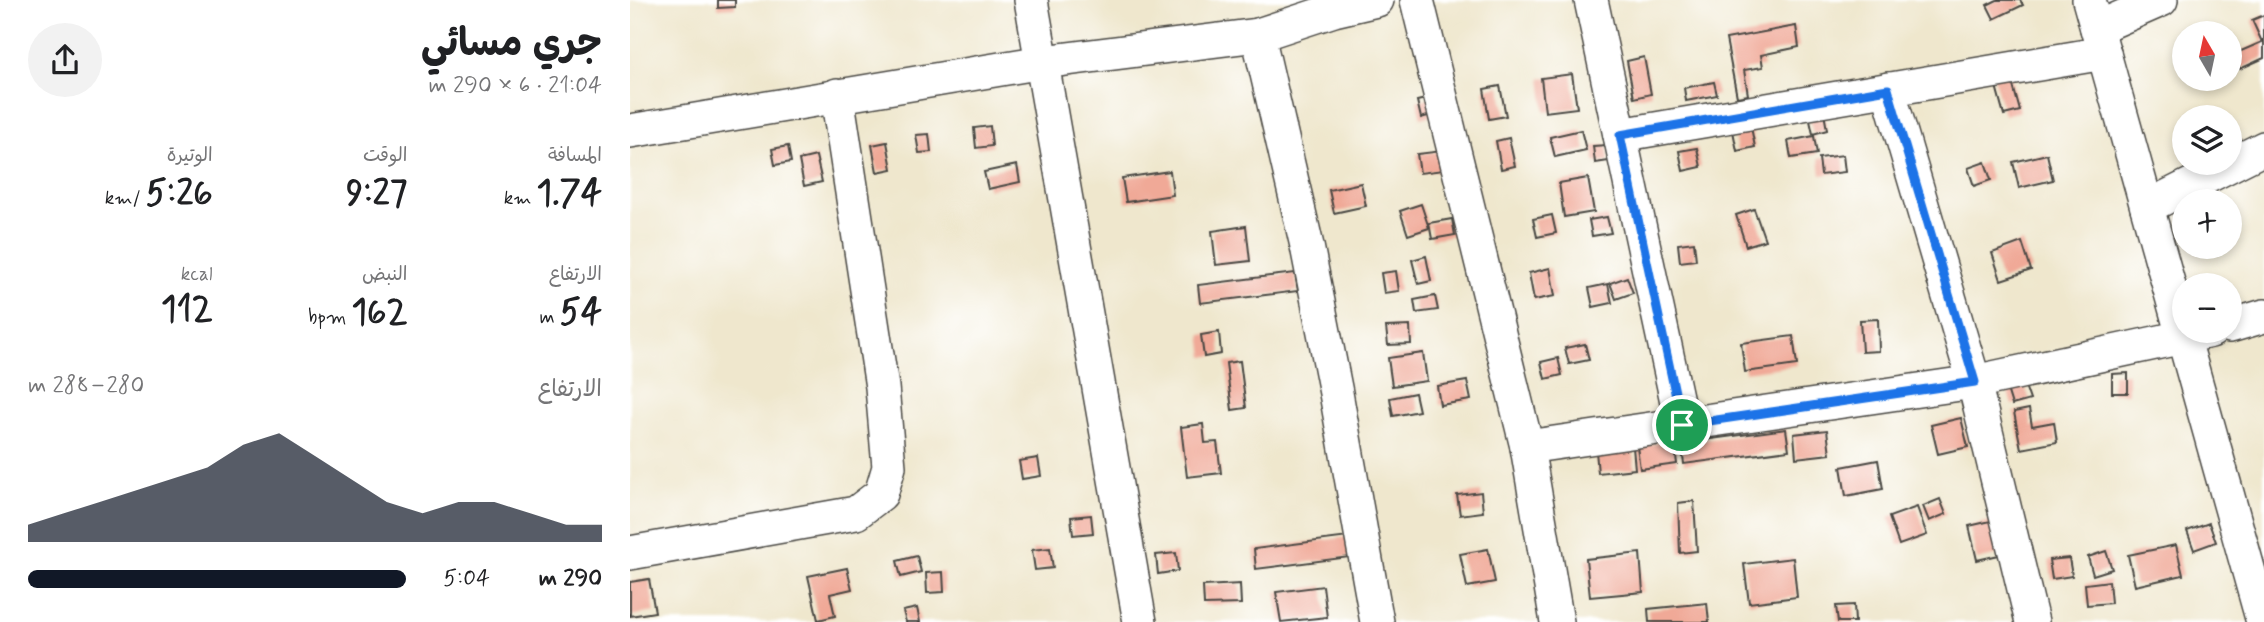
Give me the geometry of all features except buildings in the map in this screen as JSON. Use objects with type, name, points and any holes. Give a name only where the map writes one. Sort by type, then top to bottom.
[{"type":"street","points":[[1031,0],[1140,622]]},
{"type":"street","points":[[630,131],[1043,62],[1258,35],[1334,10],[1377,0]]},
{"type":"street","points":[[1417,0],[1527,447],[1557,622]]},
{"type":"street","points":[[1591,0],[1682,425]]},
{"type":"street","points":[[1620,135],[1888,89],[2097,27],[2161,0]]},
{"type":"street","points":[[2097,27],[2147,207],[2173,273]]},
{"type":"street","points":[[1258,35],[1307,246],[1377,622]]},
{"type":"street","points":[[1888,89],[1975,382],[2032,622]]},
{"type":"street","points":[[630,553],[856,513],[881,494],[889,467],[882,387],[837,95]]},
{"type":"street","points":[[2147,207],[2264,148]]},
{"type":"street","points":[[2242,322],[2264,316]]},
{"type":"street","points":[[1527,447],[1975,382],[2172,340]]},
{"type":"street","points":[[2200,343],[2263,622]]},
{"type":"route","points":[[1888,89],[1975,382],[1682,425],[1620,135],[1888,89]]}]
